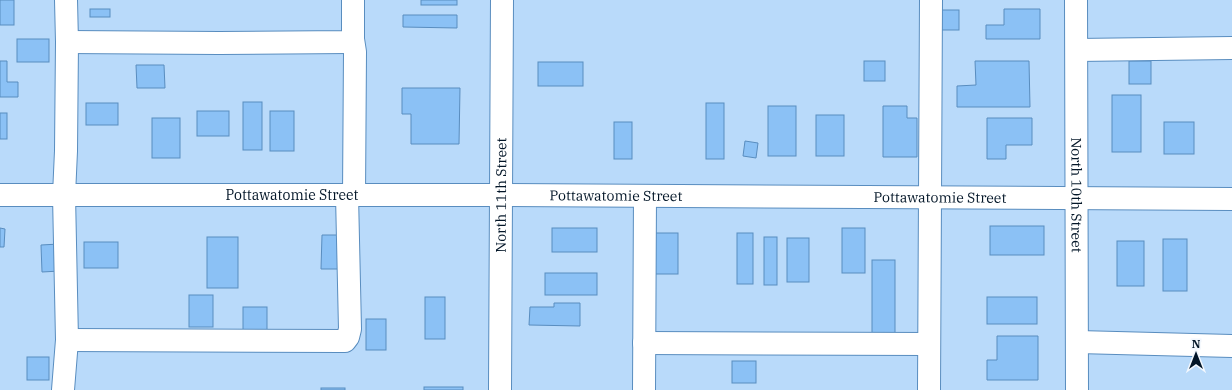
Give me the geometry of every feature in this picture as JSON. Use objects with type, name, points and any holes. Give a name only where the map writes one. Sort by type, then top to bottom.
[{"type":"street","points":[[63,390],[67,340],[64,195],[66,151],[66,0]]},
{"type":"street","points":[[67,340],[345,341],[348,337],[350,329],[351,195],[355,52],[353,39],[353,0]]},
{"type":"street","name":"North 11th Street","points":[[500,390],[502,0]]},
{"type":"street","points":[[929,390],[931,0]]},
{"type":"street","name":"North 10th Street","points":[[1076,0],[1078,390]]},
{"type":"street","points":[[67,42],[349,42],[353,39]]},
{"type":"street","points":[[1076,50],[1232,48]]},
{"type":"street","name":"Pottawatomie Street","points":[[0,195],[502,195],[1232,199]]},
{"type":"street","points":[[644,390],[645,196]]},
{"type":"street","points":[[1078,342],[1232,346]]},
{"type":"street","points":[[644,343],[929,344]]},
{"type":"building","points":[[0,0],[14,0],[14,25],[0,25]]},
{"type":"building","points":[[421,0],[457,0],[457,5],[421,5]]},
{"type":"building","points":[[90,9],[110,9],[110,17],[90,17]]},
{"type":"building","points":[[1004,9],[1040,9],[1040,39],[986,39],[986,25],[1004,25]]},
{"type":"building","points":[[938,10],[959,10],[959,30],[938,30]]},
{"type":"building","points":[[403,15],[457,15],[457,28],[403,27]]},
{"type":"building","points":[[17,39],[49,39],[49,62],[17,62]]},
{"type":"building","points":[[0,61],[7,61],[7,82],[18,82],[18,97],[0,97]]},
{"type":"building","points":[[864,61],[885,61],[885,81],[864,81]]},
{"type":"building","points":[[975,61],[1029,61],[1030,107],[957,107],[957,86],[976,85]]},
{"type":"building","points":[[1129,61],[1151,61],[1151,84],[1129,84]]},
{"type":"building","points":[[538,62],[583,62],[583,86],[538,86]]},
{"type":"building","points":[[136,65],[164,65],[165,88],[137,88]]},
{"type":"building","points":[[402,88],[460,88],[459,144],[411,144],[411,114],[402,114]]},
{"type":"building","points":[[1112,95],[1141,95],[1141,152],[1112,152]]},
{"type":"building","points":[[243,102],[262,102],[262,150],[243,150]]},
{"type":"building","points":[[86,103],[118,103],[118,125],[86,125]]},
{"type":"building","points":[[706,103],[724,103],[724,159],[706,159]]},
{"type":"building","points":[[768,106],[796,106],[796,156],[768,156]]},
{"type":"building","points":[[883,106],[907,106],[907,118],[917,118],[917,157],[883,157]]},
{"type":"building","points":[[197,111],[229,111],[229,136],[197,136]]},
{"type":"building","points":[[270,111],[294,111],[294,151],[270,151]]},
{"type":"building","points":[[0,113],[7,113],[7,139],[0,139]]},
{"type":"building","points":[[816,115],[844,115],[844,156],[816,156]]},
{"type":"building","points":[[152,118],[180,118],[180,158],[152,158]]},
{"type":"building","points":[[987,118],[1032,118],[1032,145],[1006,145],[1006,159],[987,159]]},
{"type":"building","points":[[614,122],[632,122],[632,159],[614,159]]},
{"type":"building","points":[[1164,122],[1194,122],[1194,154],[1164,154]]},
{"type":"building","points":[[745,141],[758,143],[756,158],[743,156]]},
{"type":"building","points":[[990,226],[1044,226],[1044,255],[990,255]]},
{"type":"building","points":[[0,228],[5,229],[4,247],[0,247]]},
{"type":"building","points":[[552,228],[597,228],[597,252],[552,252]]},
{"type":"building","points":[[842,228],[865,228],[865,273],[842,273]]},
{"type":"building","points":[[652,233],[678,233],[678,274],[652,274]]},
{"type":"building","points":[[737,233],[753,233],[753,284],[737,284]]},
{"type":"building","points":[[322,235],[345,235],[345,269],[321,269]]},
{"type":"building","points":[[207,237],[238,237],[238,288],[207,288]]},
{"type":"building","points":[[764,237],[777,237],[777,285],[764,285]]},
{"type":"building","points":[[787,238],[809,238],[809,282],[787,282]]},
{"type":"building","points":[[1163,239],[1187,239],[1187,291],[1163,291]]},
{"type":"building","points":[[1117,241],[1144,241],[1144,286],[1117,286]]},
{"type":"building","points":[[84,242],[118,242],[118,268],[84,268]]},
{"type":"building","points":[[59,244],[60,271],[42,272],[41,245]]},
{"type":"building","points":[[872,260],[895,260],[895,336],[872,336]]},
{"type":"building","points":[[545,273],[597,273],[597,295],[545,295]]},
{"type":"building","points":[[189,295],[213,295],[213,327],[189,327]]},
{"type":"building","points":[[425,297],[445,297],[445,339],[425,339]]},
{"type":"building","points":[[987,297],[1037,297],[1037,324],[987,324]]},
{"type":"building","points":[[554,303],[580,303],[580,326],[529,325],[530,307],[554,307]]},
{"type":"building","points":[[243,307],[267,307],[267,334],[243,334]]},
{"type":"building","points":[[366,319],[386,319],[386,350],[366,350]]},
{"type":"building","points":[[997,336],[1038,336],[1038,380],[987,380],[987,360],[997,360]]},
{"type":"building","points":[[27,357],[49,357],[49,380],[27,380]]},
{"type":"building","points":[[732,361],[756,361],[756,383],[732,383]]},
{"type":"building","points":[[424,387],[463,387],[463,390],[424,390]]},
{"type":"building","points":[[321,388],[345,388],[345,390],[321,390]]}]
